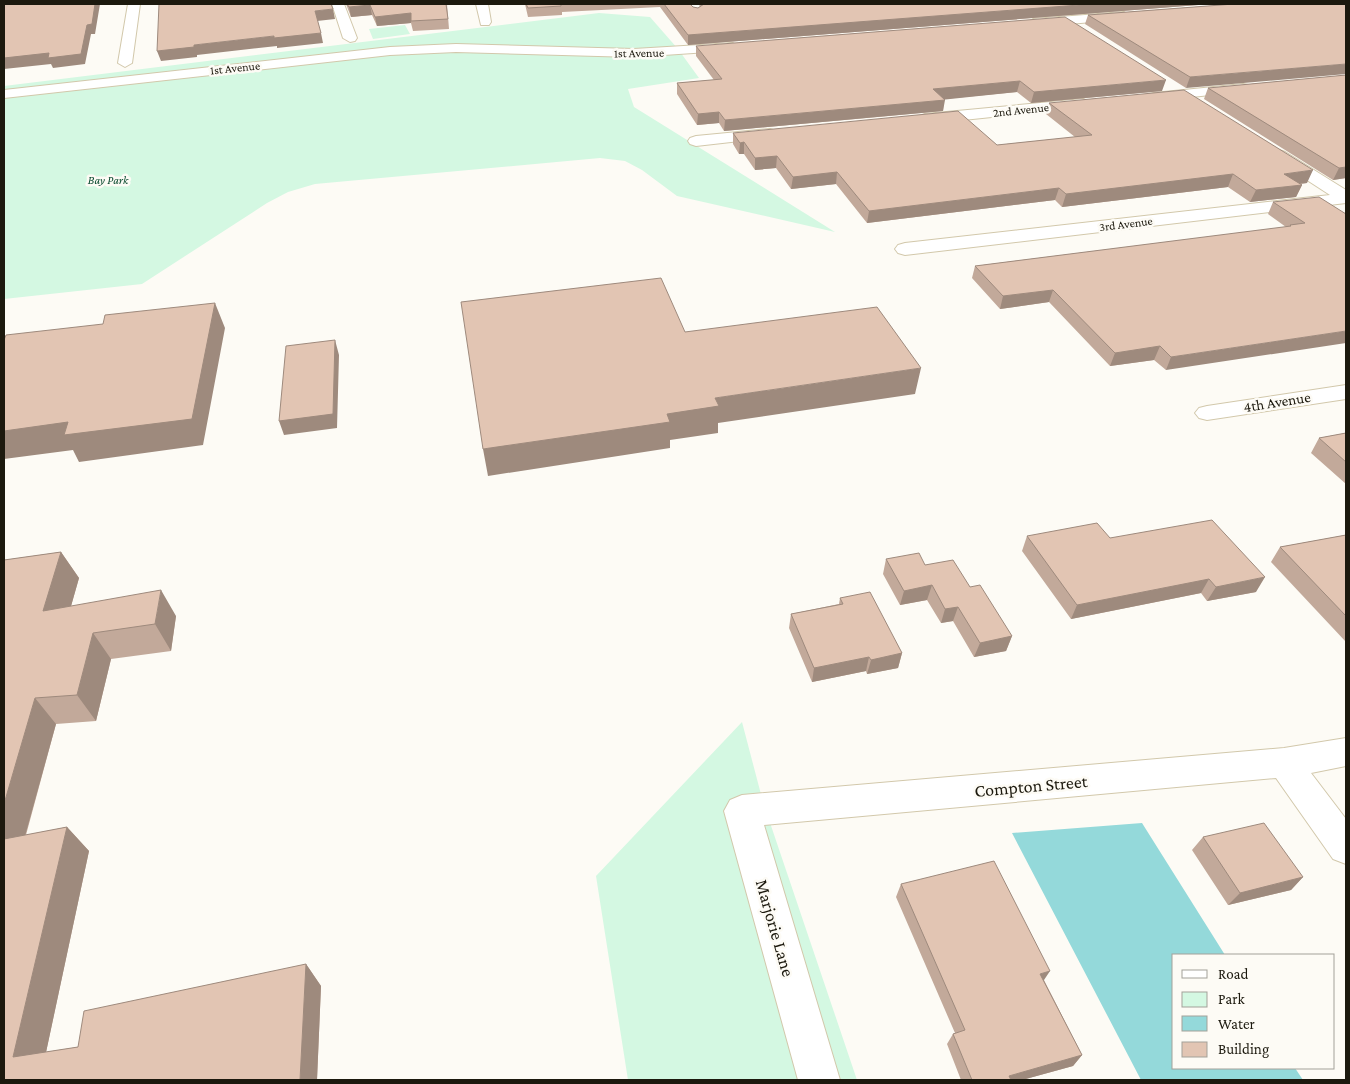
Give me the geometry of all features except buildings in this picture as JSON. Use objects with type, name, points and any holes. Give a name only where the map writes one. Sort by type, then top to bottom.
[{"type":"street","points":[[125,63],[134,4]]},
{"type":"street","points":[[338,4],[350,38]]},
{"type":"street","points":[[482,4],[485,22]]},
{"type":"street","points":[[1017,24],[1134,15]]},
{"type":"street","points":[[1066,20],[1085,32]]},
{"type":"street","name":"1st Avenue","points":[[4,94],[390,51],[456,48],[634,54],[744,46]]},
{"type":"street","points":[[1158,79],[1199,104]]},
{"type":"street","points":[[1143,98],[1259,87]]},
{"type":"street","name":"2nd Avenue","points":[[907,121],[1094,103]]},
{"type":"street","points":[[696,141],[782,133]]},
{"type":"street","points":[[1264,146],[1346,198]]},
{"type":"street","name":"3rd Avenue","points":[[905,249],[1346,198]]},
{"type":"street","name":"4th Avenue","points":[[1207,413],[1346,392]]},
{"type":"street","name":"Compton Street","points":[[778,809],[1284,764],[1346,752]]},
{"type":"street","points":[[1284,764],[1346,847]]},
{"type":"street","name":"Marjorie Lane","points":[[778,809],[742,811],[819,1080]]},
{"type":"green space","name":"Bay Park","points":[[599,13],[650,17],[678,49],[699,78],[628,89],[634,107],[835,232],[677,196],[642,170],[625,161],[600,158],[315,184],[288,192],[267,203],[142,284],[4,299],[4,86]]},
{"type":"green space","points":[[405,25],[410,34],[373,39],[369,29]]},
{"type":"green space","points":[[742,722],[763,802],[857,1080],[628,1080],[596,876]]},
{"type":"water","points":[[1142,823],[1224,954],[1172,954],[1172,1069],[1296,1069],[1303,1080],[1141,1080],[1012,833]]}]
